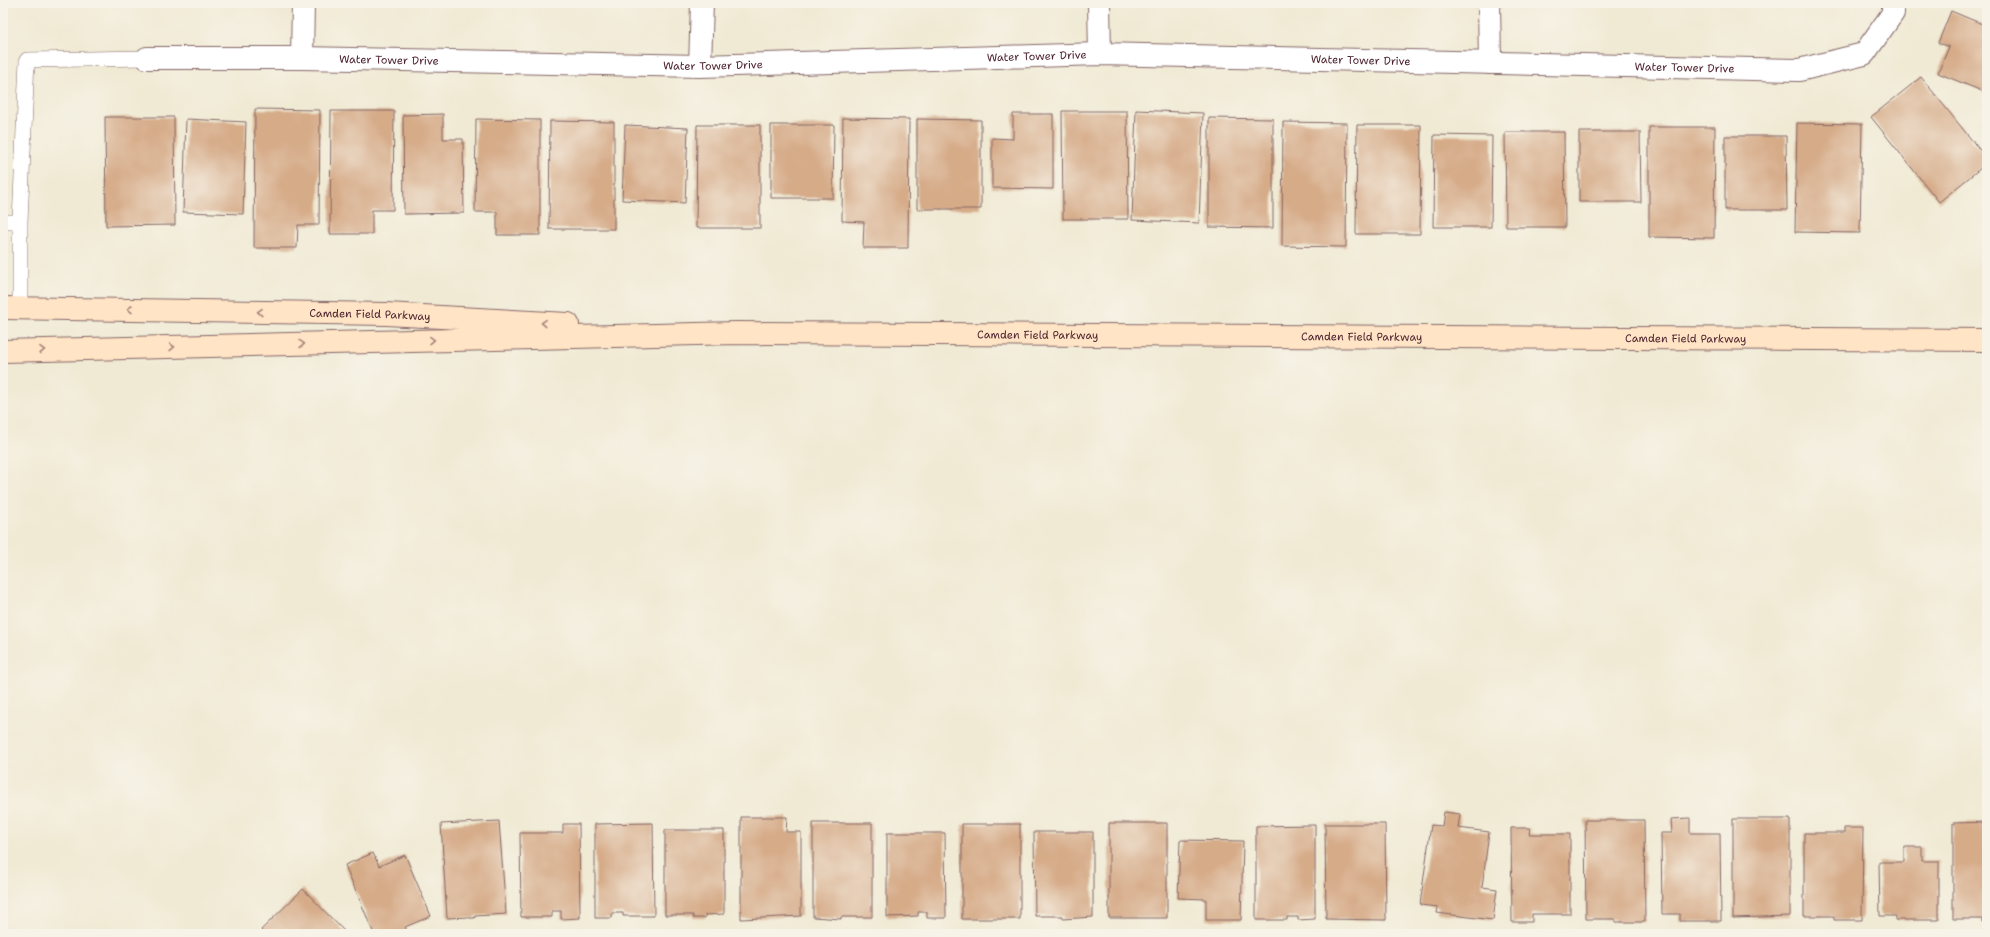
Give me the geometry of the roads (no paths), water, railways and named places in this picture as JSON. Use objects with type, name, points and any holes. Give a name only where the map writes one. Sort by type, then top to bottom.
[{"type":"street","points":[[302,58],[303,3]]},
{"type":"street","points":[[700,66],[702,3]]},
{"type":"street","points":[[1099,3],[1100,54]]},
{"type":"street","points":[[1489,3],[1490,63]]},
{"type":"street","name":"Water Tower Drive","points":[[147,58],[302,58],[700,66],[1100,54],[1799,70],[1864,54],[1892,13],[1893,3]]},
{"type":"street","name":"Camden Field Parkway","points":[[12,308],[386,314],[737,333]]},
{"type":"street","name":"Camden Field Parkway","points":[[3,351],[737,333],[1987,340]]},
{"type":"lane","points":[[12,308],[20,222],[27,60],[147,58]]},
{"type":"lane","points":[[3,222],[20,222]]}]
